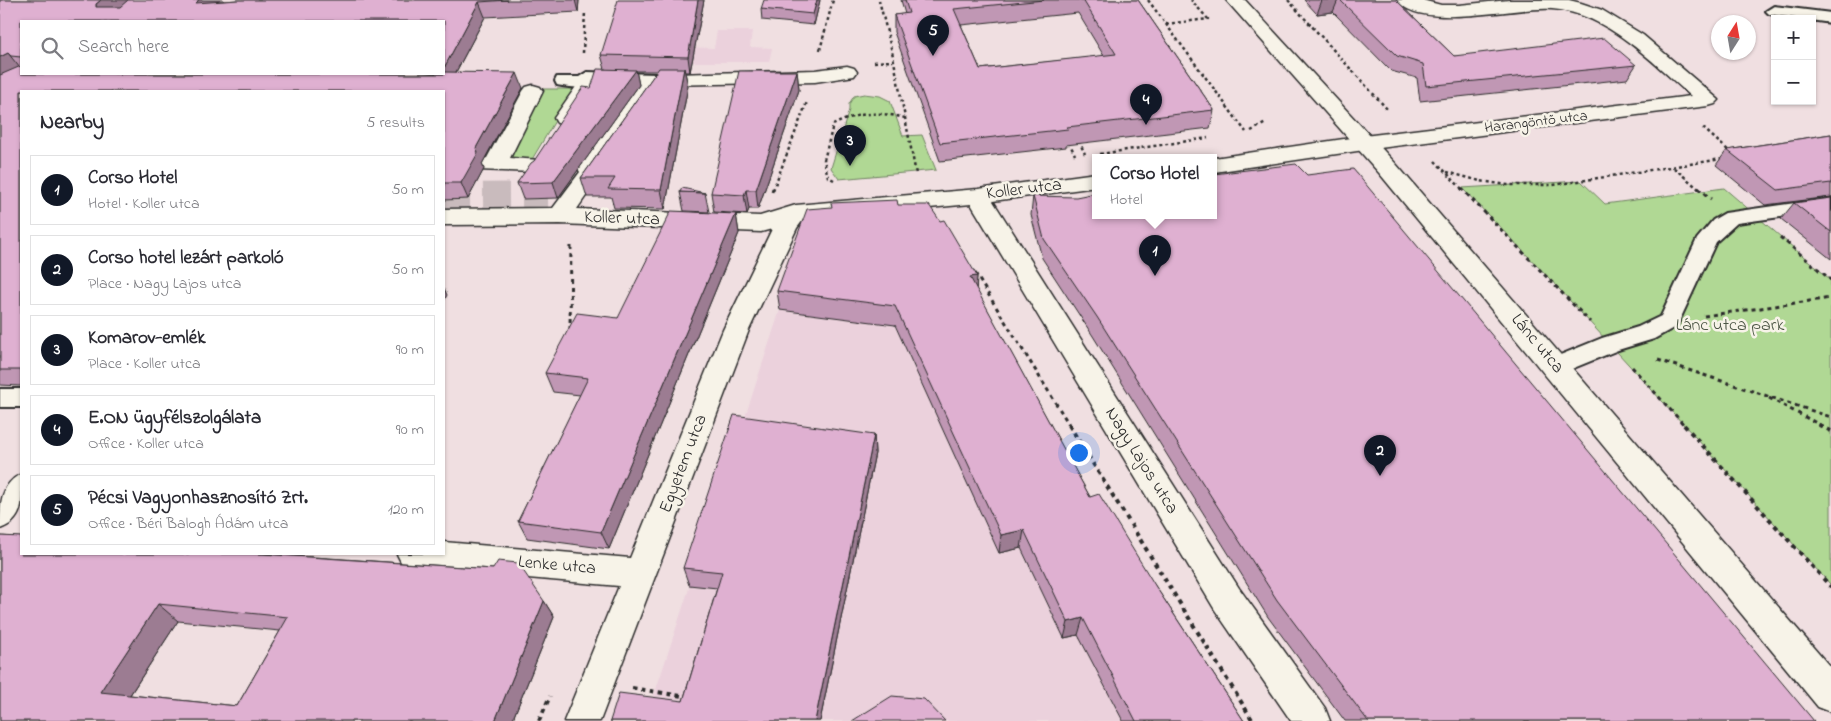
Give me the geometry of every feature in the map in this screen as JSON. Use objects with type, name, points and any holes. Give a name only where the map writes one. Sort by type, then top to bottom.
[{"type":"street","name":"Lánc utca","points":[[1235,0],[1364,143],[1556,366],[1831,695]]},
{"type":"street","name":"Harangöntő utca","points":[[1364,143],[1708,100],[1614,22],[1575,7],[1552,3],[1446,12],[1419,8],[1406,0]]},
{"type":"street","points":[[652,79],[815,76],[847,72]]},
{"type":"street","points":[[533,91],[490,165],[540,156],[586,77]]},
{"type":"street","points":[[445,202],[566,200],[652,79]]},
{"type":"street","points":[[560,216],[652,79]]},
{"type":"street","points":[[1217,165],[1364,143]]},
{"type":"street","name":"Koller utca","points":[[445,217],[560,216],[761,224],[796,213],[978,196],[1092,181]]},
{"type":"street","name":"Nagy Lajos utca","points":[[978,196],[1241,619],[1312,721]]},
{"type":"street","name":"Egyetem utca","points":[[582,721],[642,573],[736,330],[786,225],[796,213]]},
{"type":"street","points":[[20,488],[0,517],[20,519]]},
{"type":"street","name":"Lenke utca","points":[[425,555],[642,573]]},
{"type":"lane","points":[[1774,11],[1831,18]]},
{"type":"lane","points":[[563,81],[586,77],[652,79]]},
{"type":"lane","points":[[1556,366],[1610,344],[1646,333],[1669,321],[1707,239],[1720,225],[1732,217],[1831,204]]},
{"type":"lane","points":[[0,398],[20,398]]},
{"type":"path","points":[[770,197],[815,76],[833,0]]},
{"type":"path","points":[[879,0],[894,61],[917,180]]},
{"type":"path","points":[[1148,0],[1247,133]]},
{"type":"path","points":[[1166,24],[1208,19],[1192,0]]},
{"type":"path","points":[[1288,0],[1388,110]]},
{"type":"path","points":[[584,11],[582,26],[586,77]]},
{"type":"path","points":[[867,62],[894,61]]},
{"type":"path","points":[[837,181],[828,177],[824,160],[833,125],[858,112],[880,112],[904,118]]},
{"type":"path","points":[[1702,127],[1736,157]]},
{"type":"path","points":[[1066,136],[1076,158]]},
{"type":"path","points":[[1076,136],[1086,156]]},
{"type":"path","points":[[1446,172],[1480,181],[1508,185],[1553,185],[1674,168],[1727,158]]},
{"type":"path","points":[[1674,168],[1732,217]]},
{"type":"path","points":[[1753,214],[1831,280]]},
{"type":"path","points":[[570,339],[571,242]]},
{"type":"path","points":[[971,267],[1253,721]]},
{"type":"path","points":[[1669,321],[1831,298]]},
{"type":"path","points":[[1610,344],[1831,417]]},
{"type":"path","points":[[1759,393],[1831,430]]},
{"type":"path","points":[[627,688],[695,698]]},
{"type":"shaded area","points":[[717,31],[752,31],[750,47],[772,48],[769,62],[667,62],[672,47],[714,48]]},
{"type":"shaded area","points":[[812,227],[1085,515],[1226,721],[623,721],[649,711],[780,310]]},
{"type":"green space","points":[[541,89],[574,89],[531,161],[502,161]]},
{"type":"green space","points":[[864,94],[880,96],[890,101],[903,136],[922,135],[936,170],[839,179],[831,168],[849,110],[849,104],[854,96]]},
{"type":"green space","name":"Lánc utca park","points":[[1581,181],[1605,204],[1724,188],[1831,280],[1831,585],[1550,279],[1462,188]]},
{"type":"building","points":[[0,0],[101,0],[96,4],[96,7],[120,7],[128,0],[199,0],[196,3],[238,0],[508,0],[479,2],[445,66],[445,20],[20,20],[20,57],[11,56],[8,53],[0,57]]},
{"type":"building","points":[[618,0],[698,0],[688,57],[601,55]]},
{"type":"building","points":[[764,0],[817,0],[813,14],[761,9]]},
{"type":"building","points":[[905,0],[1044,0],[954,9],[980,69],[1116,54],[1083,0],[1138,0],[1214,110],[940,143],[894,15],[909,13]]},
{"type":"building","points":[[1340,0],[1396,0],[1454,56],[1604,38],[1636,65],[1426,86],[1423,64],[1397,56]]},
{"type":"building","points":[[20,66],[20,75],[445,75],[445,72],[517,73],[476,148],[478,153],[461,183],[445,183],[445,90],[20,90],[20,370],[0,370],[0,75]]},
{"type":"building","points":[[659,68],[684,68],[661,190],[608,189],[615,178],[581,178]]},
{"type":"building","points":[[597,69],[636,70],[553,182],[517,183],[534,161],[583,87],[591,88]]},
{"type":"building","points":[[739,71],[797,71],[756,190],[746,190],[744,195],[711,193]]},
{"type":"building","points":[[1831,134],[1831,183],[1778,190],[1727,150]]},
{"type":"building","points":[[1296,164],[1307,175],[1353,169],[1814,721],[1368,721],[1277,600],[1097,317],[1044,239],[1033,196],[1076,197],[1092,194],[1092,219],[1217,219],[1217,174]]},
{"type":"building","points":[[682,188],[705,193],[680,192]]},
{"type":"building","points":[[1831,198],[1831,232],[1794,203]]},
{"type":"building","points":[[897,200],[898,205],[929,205],[940,221],[944,220],[977,276],[970,277],[1090,497],[1099,494],[1156,587],[1244,721],[1136,721],[1083,618],[1068,622],[1024,530],[1001,535],[895,306],[777,291],[807,209],[832,207],[831,203]]},
{"type":"building","points":[[671,211],[736,214],[601,532],[518,521],[588,378],[545,373],[577,313],[618,318]]},
{"type":"building","points":[[734,415],[874,435],[815,721],[610,721],[619,693],[683,701],[722,572],[683,568]]},
{"type":"building","points":[[0,536],[20,537],[20,555],[278,555],[493,569],[498,561],[518,563],[544,601],[495,721],[0,721]],"holes":[[[158,604],[288,617],[237,706],[100,692]]]},
{"type":"building","points":[[892,696],[924,699],[945,721],[852,721]]},
{"type":"tunnel","points":[[565,190],[586,158]]},
{"type":"tunnel","points":[[445,196],[561,195],[565,188]]},
{"type":"place","name":"Pécsi Vagyonhasznosító Zrt.","points":[[933,56]]},
{"type":"place","name":"E.ON ügyfélszolgálata","points":[[1146,125]]},
{"type":"place","name":"Komarov-emlék","points":[[850,166]]},
{"type":"place","name":"Corso Hotel","points":[[1155,276]]},
{"type":"place","name":"Corso hotel lezárt parkoló","points":[[1380,476]]}]
